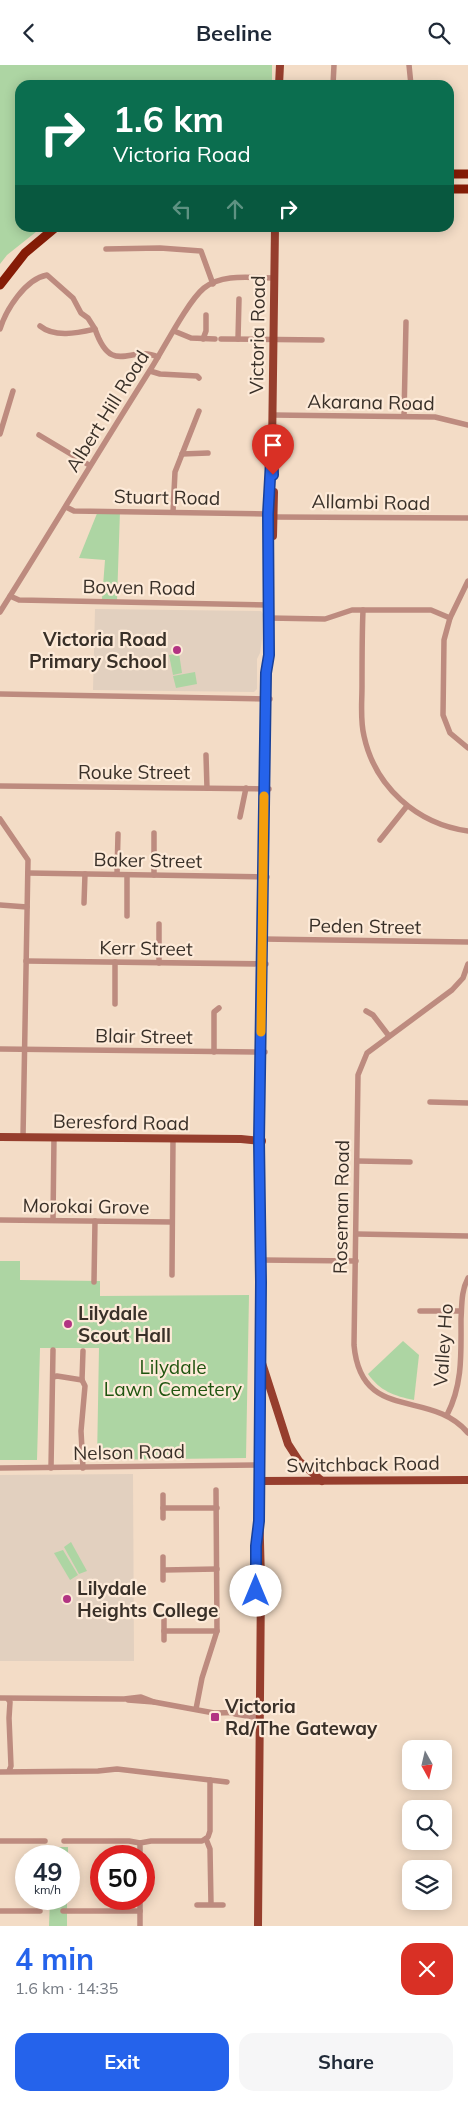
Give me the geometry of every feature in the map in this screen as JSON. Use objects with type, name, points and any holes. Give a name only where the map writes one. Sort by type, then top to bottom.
[{"type":"highway","points":[[454,175],[468,174]]},
{"type":"highway","points":[[454,189],[468,189]]},
{"type":"highway","points":[[0,285],[25,253],[50,232]]},
{"type":"highway","points":[[42,238],[53,232]]},
{"type":"main road","points":[[279,80],[280,65]]},
{"type":"main road","name":"Victoria Road","points":[[258,1926],[257,1715],[261,1546],[258,1465],[261,1140],[275,232]]},
{"type":"main road","name":"Beresford Road","points":[[0,1137],[261,1140]]},
{"type":"main road","points":[[260,1353],[288,1444],[299,1461],[322,1481]]},
{"type":"main road","name":"Switchback Road","points":[[259,1481],[468,1479]]},
{"type":"main road","name":"Victoria Road","points":[[253,1926],[258,1848]]},
{"type":"street","points":[[334,65],[334,80]]},
{"type":"street","points":[[409,65],[410,80]]},
{"type":"street","points":[[106,249],[160,247],[202,251],[213,284],[220,280],[238,278],[274,279]]},
{"type":"street","points":[[0,329],[12,302],[40,277],[46,275],[73,299],[81,313],[88,318],[95,329],[99,341],[116,356],[130,357],[146,352],[158,357]]},
{"type":"street","name":"Albert Hill Road","points":[[0,612],[66,507],[89,465],[174,331],[204,289],[213,284]]},
{"type":"street","points":[[238,339],[239,299]]},
{"type":"street","points":[[203,339],[206,331],[206,315]]},
{"type":"street","points":[[404,416],[406,322]]},
{"type":"street","points":[[40,326],[50,333],[59,334],[95,329]]},
{"type":"street","points":[[174,331],[191,338],[203,339],[322,340]]},
{"type":"street","points":[[150,371],[160,374],[197,376],[199,378]]},
{"type":"street","points":[[0,434],[13,391]]},
{"type":"street","points":[[173,512],[175,472],[199,411]]},
{"type":"street","name":"Akarana Road","points":[[272,415],[435,417],[468,425]]},
{"type":"street","points":[[39,435],[89,465]]},
{"type":"street","points":[[182,454],[208,453]]},
{"type":"street","name":"Stuart Road","points":[[66,507],[72,511],[271,515]]},
{"type":"street","name":"Allambi Road","points":[[271,515],[468,518]]},
{"type":"street","points":[[468,581],[450,618],[444,640],[443,715],[450,733],[457,741],[468,747]]},
{"type":"street","name":"Bowen Road","points":[[10,596],[19,600],[269,605]]},
{"type":"street","points":[[268,618],[325,619],[335,617],[346,611],[363,609],[431,611],[450,618]]},
{"type":"street","points":[[363,609],[362,724],[370,756],[384,782],[407,806],[443,825],[468,831]]},
{"type":"street","points":[[0,694],[268,699]]},
{"type":"street","points":[[206,755],[206,788]]},
{"type":"street","name":"Rouke Street","points":[[0,786],[266,789]]},
{"type":"street","points":[[240,817],[246,789]]},
{"type":"street","points":[[380,840],[407,806]]},
{"type":"street","points":[[0,819],[26,856],[28,873],[23,1137]]},
{"type":"street","points":[[154,833],[154,875]]},
{"type":"street","points":[[117,875],[118,834]]},
{"type":"street","name":"Baker Street","points":[[28,873],[265,877]]},
{"type":"street","points":[[84,903],[85,874]]},
{"type":"street","points":[[127,875],[127,916]]},
{"type":"street","points":[[0,905],[27,907]]},
{"type":"street","points":[[159,963],[160,924]]},
{"type":"street","name":"Peden Street","points":[[264,939],[468,942]]},
{"type":"street","name":"Kerr Street","points":[[26,961],[264,964]]},
{"type":"street","points":[[115,962],[115,1004]]},
{"type":"street","name":"Roseman Road","points":[[468,964],[466,980],[389,1035],[368,1053],[358,1075],[354,1345],[360,1371],[372,1388],[390,1399],[446,1415],[459,1423],[468,1433]]},
{"type":"street","points":[[214,1052],[214,1012],[219,1008]]},
{"type":"street","points":[[366,1011],[372,1015],[389,1035]]},
{"type":"street","name":"Blair Street","points":[[0,1049],[263,1052]]},
{"type":"street","points":[[430,1103],[468,1103]]},
{"type":"street","points":[[53,1220],[54,1137]]},
{"type":"street","points":[[172,1275],[174,1139]]},
{"type":"street","points":[[357,1161],[410,1162]]},
{"type":"street","name":"Morokai Grove","points":[[0,1220],[172,1222]]},
{"type":"street","points":[[94,1282],[95,1221]]},
{"type":"street","points":[[356,1235],[468,1236]]},
{"type":"street","points":[[261,1260],[356,1261]]},
{"type":"street","name":"Valley Ho","points":[[446,1415],[453,1403],[459,1381],[465,1325],[461,1311],[462,1295],[468,1278]]},
{"type":"street","points":[[420,1311],[461,1311]]},
{"type":"street","points":[[51,1468],[53,1350]]},
{"type":"street","points":[[83,1467],[81,1431],[85,1386],[82,1381],[84,1351]]},
{"type":"street","points":[[54,1377],[82,1381]]},
{"type":"street","name":"Nelson Road","points":[[0,1468],[258,1465]]},
{"type":"street","points":[[196,1709],[202,1678],[217,1631],[216,1490]]},
{"type":"street","points":[[163,1495],[163,1518]]},
{"type":"street","points":[[163,1508],[217,1508]]},
{"type":"street","points":[[164,1557],[164,1580]]},
{"type":"street","points":[[164,1570],[217,1569]]},
{"type":"street","points":[[164,1618],[164,1640]]},
{"type":"street","points":[[164,1631],[217,1631]]},
{"type":"street","points":[[9,1769],[9,1718],[5,1701],[28,1697],[124,1699],[257,1715]]},
{"type":"street","points":[[0,1771],[9,1769],[24,1771],[98,1771],[117,1769],[227,1782]]},
{"type":"street","points":[[206,1839],[210,1833],[210,1780]]},
{"type":"street","points":[[27,1833],[27,1841]]},
{"type":"street","points":[[84,1833],[84,1841]]},
{"type":"street","points":[[64,1841],[129,1841],[140,1843],[206,1839]]},
{"type":"street","points":[[206,1839],[210,1849],[211,1905]]},
{"type":"street","points":[[0,1841],[45,1841]]},
{"type":"street","points":[[197,1905],[223,1905]]},
{"type":"street","points":[[0,1911],[40,1911]]},
{"type":"street","points":[[20,1911],[20,1919]]},
{"type":"street","points":[[63,1911],[140,1911],[140,1926]]},
{"type":"street","points":[[81,1911],[81,1919]]},
{"type":"shaded area","name":"Victoria Road Primary School","points":[[95,609],[261,611],[263,614],[262,639],[257,659],[257,689],[254,692],[93,690]]},
{"type":"shaded area","name":"Lilydale Heights College","points":[[133,1474],[134,1661],[0,1661],[0,1475]]},
{"type":"green space","points":[[0,65],[272,65],[272,80],[15,80],[15,232],[36,232],[7,255],[0,264]]},
{"type":"green space","points":[[98,511],[120,511],[117,600],[102,599],[105,560],[79,558]]},
{"type":"green space","points":[[179,653],[182,673],[173,675],[169,655]]},
{"type":"green space","points":[[195,672],[197,684],[176,688],[173,676]]},
{"type":"green space","name":"Lilydale Lawn Cemetery","points":[[0,1261],[20,1261],[20,1280],[100,1281],[100,1296],[249,1295],[246,1458],[97,1460],[99,1348],[40,1348],[37,1460],[0,1460]]},
{"type":"green space","points":[[403,1341],[419,1355],[414,1400],[388,1392],[377,1385],[368,1374]]},
{"type":"green space","points":[[71,1542],[87,1571],[79,1574],[64,1547]]},
{"type":"green space","points":[[63,1550],[78,1575],[70,1580],[54,1553]]},
{"type":"green space","points":[[50,1910],[67,1910],[67,1926],[49,1926]]},
{"type":"slow traffic","points":[[261,1032],[264,796]]},
{"type":"place","name":"Victoria Road Primary School","points":[[177,650]]},
{"type":"place","name":"Lilydale Scout Hall","points":[[68,1324]]},
{"type":"place","name":"Lilydale Heights College","points":[[67,1599]]},
{"type":"place","name":"Victoria Rd/The Gateway","points":[[215,1717]]},
{"type":"route","points":[[256,1591],[256,1546],[259,1521],[261,1282],[259,1141],[266,673],[269,655],[268,514],[272,443],[273,475]]}]
